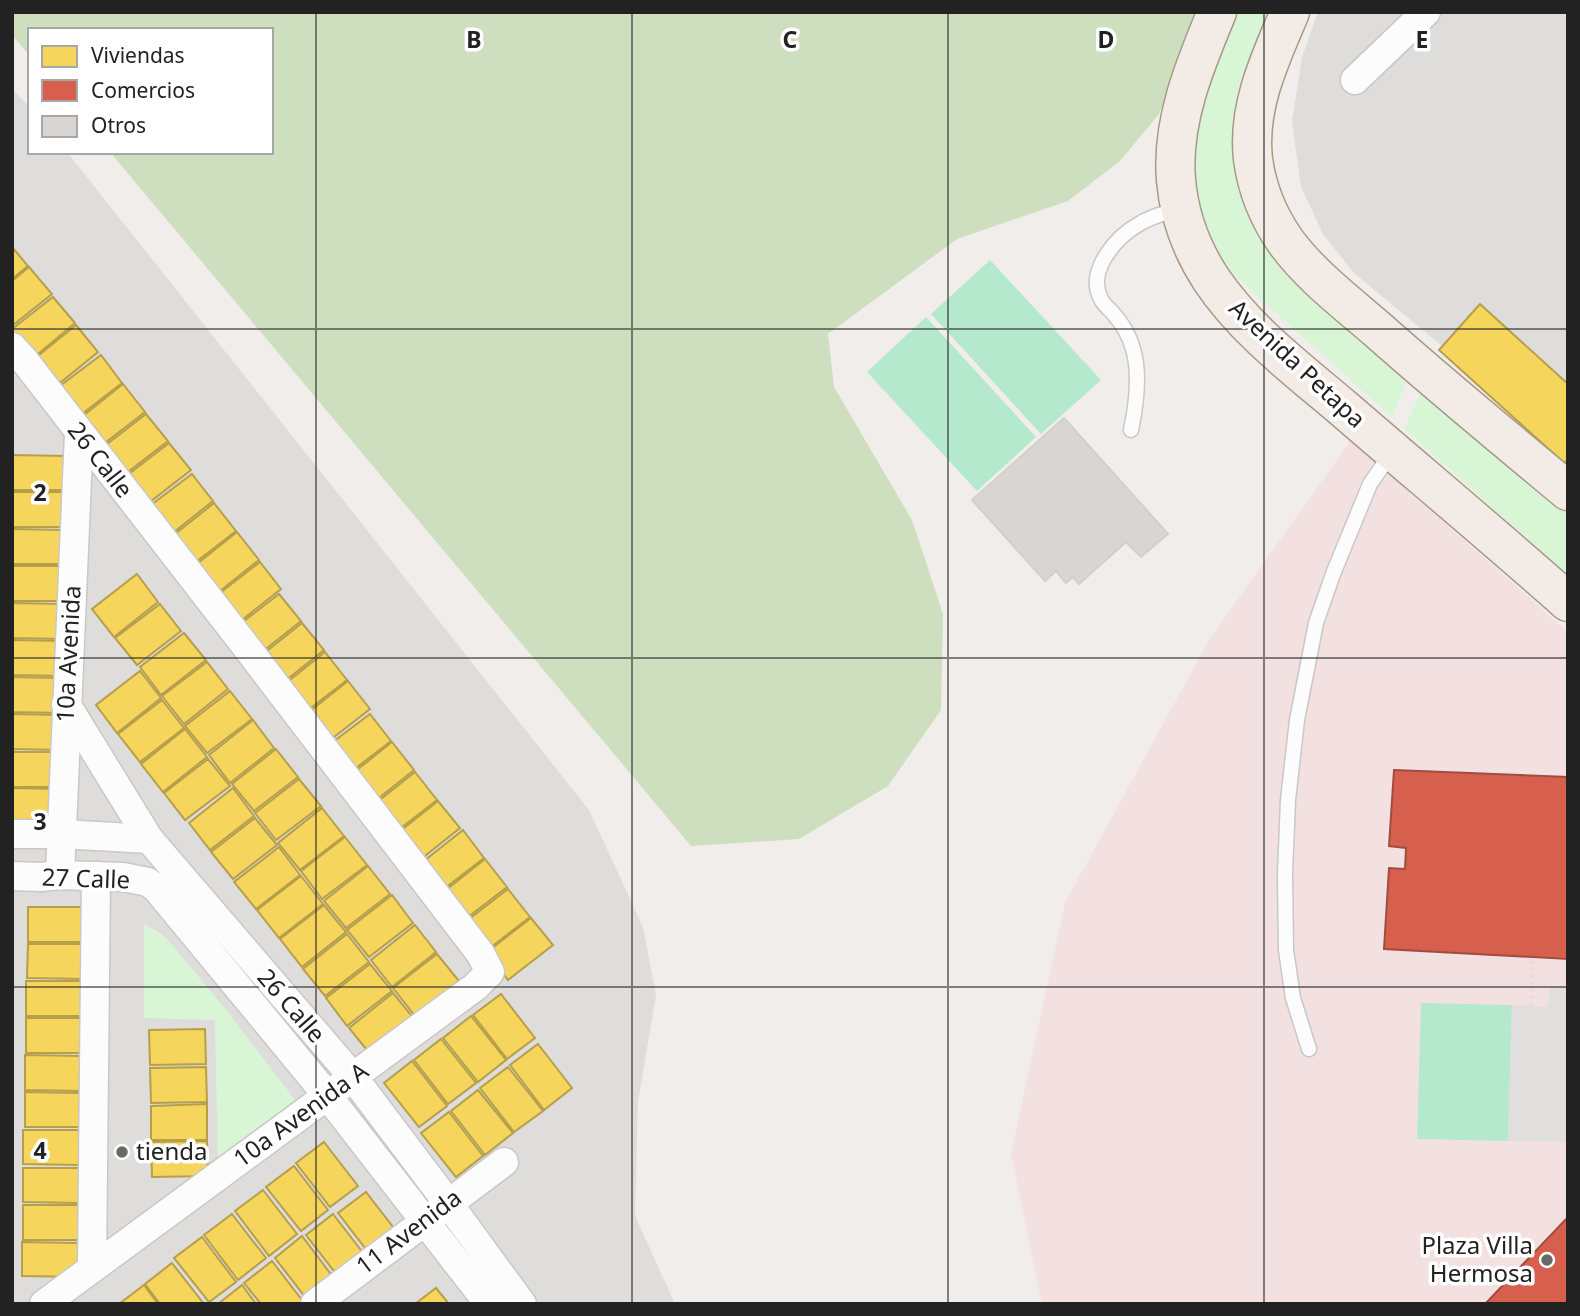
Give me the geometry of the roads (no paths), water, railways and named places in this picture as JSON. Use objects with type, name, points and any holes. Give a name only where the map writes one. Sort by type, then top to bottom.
[{"type":"main road","name":"Avenida Petapa","points":[[1217,12],[1190,82],[1181,115],[1176,150],[1176,180],[1187,233],[1212,281],[1246,323],[1278,352],[1568,602]]},
{"type":"main road","points":[[1290,12],[1260,87],[1252,133],[1253,157],[1262,197],[1271,217],[1303,263],[1411,359],[1568,491]]},
{"type":"street","points":[[1355,80],[1426,12]]},
{"type":"street","name":"26 Calle","points":[[12,348],[244,644],[468,940]]},
{"type":"street","name":"10a Avenida","points":[[60,875],[79,433]]},
{"type":"street","name":"26 Calle","points":[[66,705],[149,839],[353,1077],[522,1304]]},
{"type":"street","name":"27 Calle","points":[[12,834],[149,839]]},
{"type":"street","name":"27 Calle","points":[[12,876],[123,877],[148,882],[157,890]]},
{"type":"street","points":[[92,1267],[96,876]]},
{"type":"street","name":"26 Calle","points":[[157,890],[327,1096],[489,1304]]},
{"type":"street","name":"10a Avenida A","points":[[44,1304],[475,987],[490,971],[480,953],[468,940]]},
{"type":"street","name":"11 Avenida","points":[[315,1304],[504,1162]]},
{"type":"lane","points":[[1131,429],[1136,395],[1135,351],[1127,332],[1101,300],[1097,283],[1100,268],[1119,238],[1140,222],[1181,209]]},
{"type":"lane","points":[[1309,1049],[1293,998],[1286,950],[1285,874],[1297,720],[1316,623],[1370,484],[1392,450]]},
{"type":"place","name":"tienda","points":[[122,1152]]},
{"type":"place","name":"Plaza Villa Hermosa","points":[[1547,1260]]}]
